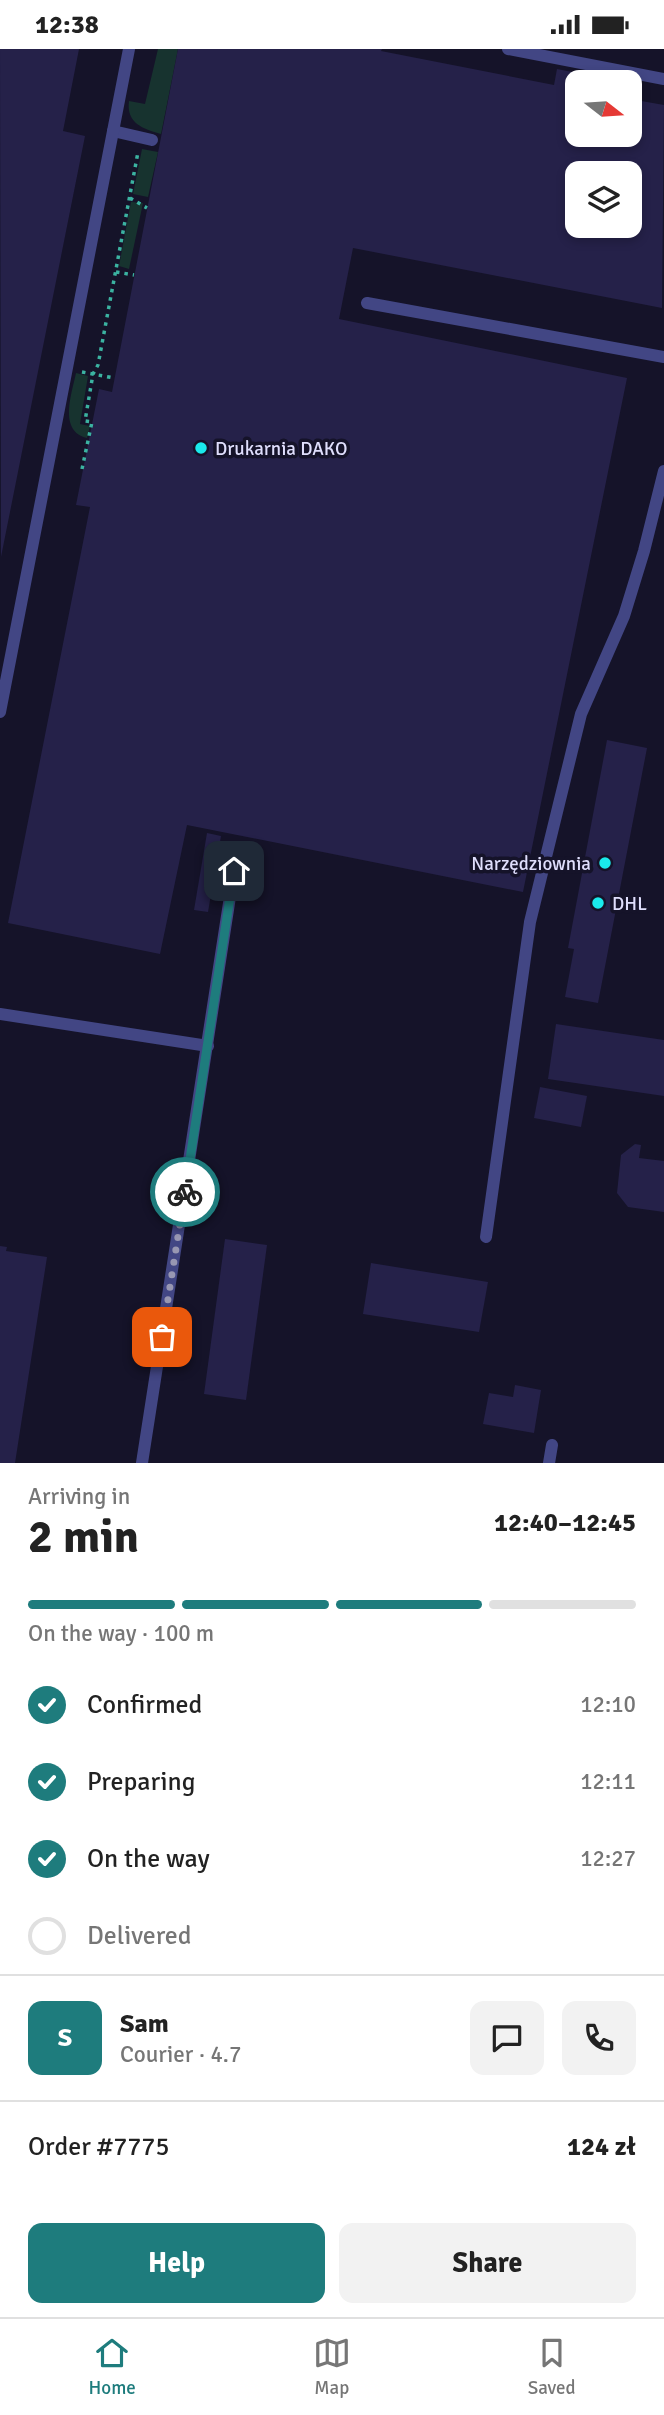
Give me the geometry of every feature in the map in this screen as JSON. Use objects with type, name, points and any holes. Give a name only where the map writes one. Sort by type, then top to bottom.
[{"type":"lane","points":[[0,712],[5,654],[66,370],[129,49]]},
{"type":"lane","points":[[508,49],[664,79]]},
{"type":"lane","points":[[113,131],[146,138]]},
{"type":"lane","points":[[367,303],[664,357]]},
{"type":"lane","points":[[485,1237],[530,922],[581,714],[624,616],[664,471]]},
{"type":"lane","points":[[142,1463],[234,871]]},
{"type":"lane","points":[[0,1014],[208,1045]]},
{"type":"lane","points":[[549,1463],[552,1445]]},
{"type":"path","points":[[82,469],[92,422],[85,421],[93,374],[98,365],[130,198],[146,138]]},
{"type":"path","points":[[130,198],[147,208]]},
{"type":"path","points":[[116,272],[134,275]]},
{"type":"path","points":[[66,370],[114,378]]},
{"type":"green space","points":[[158,49],[178,49],[161,134],[137,124],[129,109],[129,101],[145,104]]},
{"type":"green space","points":[[142,149],[158,152],[148,197],[133,194]]},
{"type":"green space","points":[[131,202],[143,203],[129,269],[119,266]]},
{"type":"green space","points":[[76,373],[88,376],[80,424],[90,426],[87,438],[72,428],[70,420],[70,401]]},
{"type":"building","points":[[0,49],[79,49],[63,131],[85,136],[1,557]]},
{"type":"building","points":[[178,49],[382,49],[381,51],[554,85],[557,69],[565,71],[565,147],[642,147],[642,101],[664,105],[662,308],[353,248],[339,319],[627,378],[523,892],[187,825],[160,954],[8,923],[90,507],[76,505],[99,389],[112,392]]},
{"type":"building","points":[[607,740],[647,748],[598,1003],[565,997],[574,949],[568,948]]},
{"type":"building","points":[[207,833],[221,836],[208,912],[194,910]]},
{"type":"building","points":[[556,1024],[664,1040],[664,1096],[548,1079]]},
{"type":"building","points":[[540,1087],[587,1096],[581,1127],[534,1118]]},
{"type":"building","points":[[635,1144],[641,1145],[639,1158],[664,1161],[664,1212],[628,1207],[617,1193],[621,1155]]},
{"type":"building","points":[[225,1239],[267,1245],[246,1400],[204,1394]]},
{"type":"building","points":[[0,1246],[7,1247],[6,1251],[47,1257],[15,1463],[0,1463]]},
{"type":"building","points":[[371,1263],[488,1282],[479,1332],[363,1314]]},
{"type":"building","points":[[515,1385],[541,1390],[534,1433],[483,1424],[489,1393],[513,1397]]},
{"type":"way so far","points":[[162,1337],[185,1192]]},
{"type":"place","name":"Drukarnia DAKO","points":[[201,448]]},
{"type":"place","name":"Narzędziownia","points":[[605,863]]},
{"type":"place","name":"DHL","points":[[598,903]]},
{"type":"route","points":[[185,1192],[234,871]]}]
